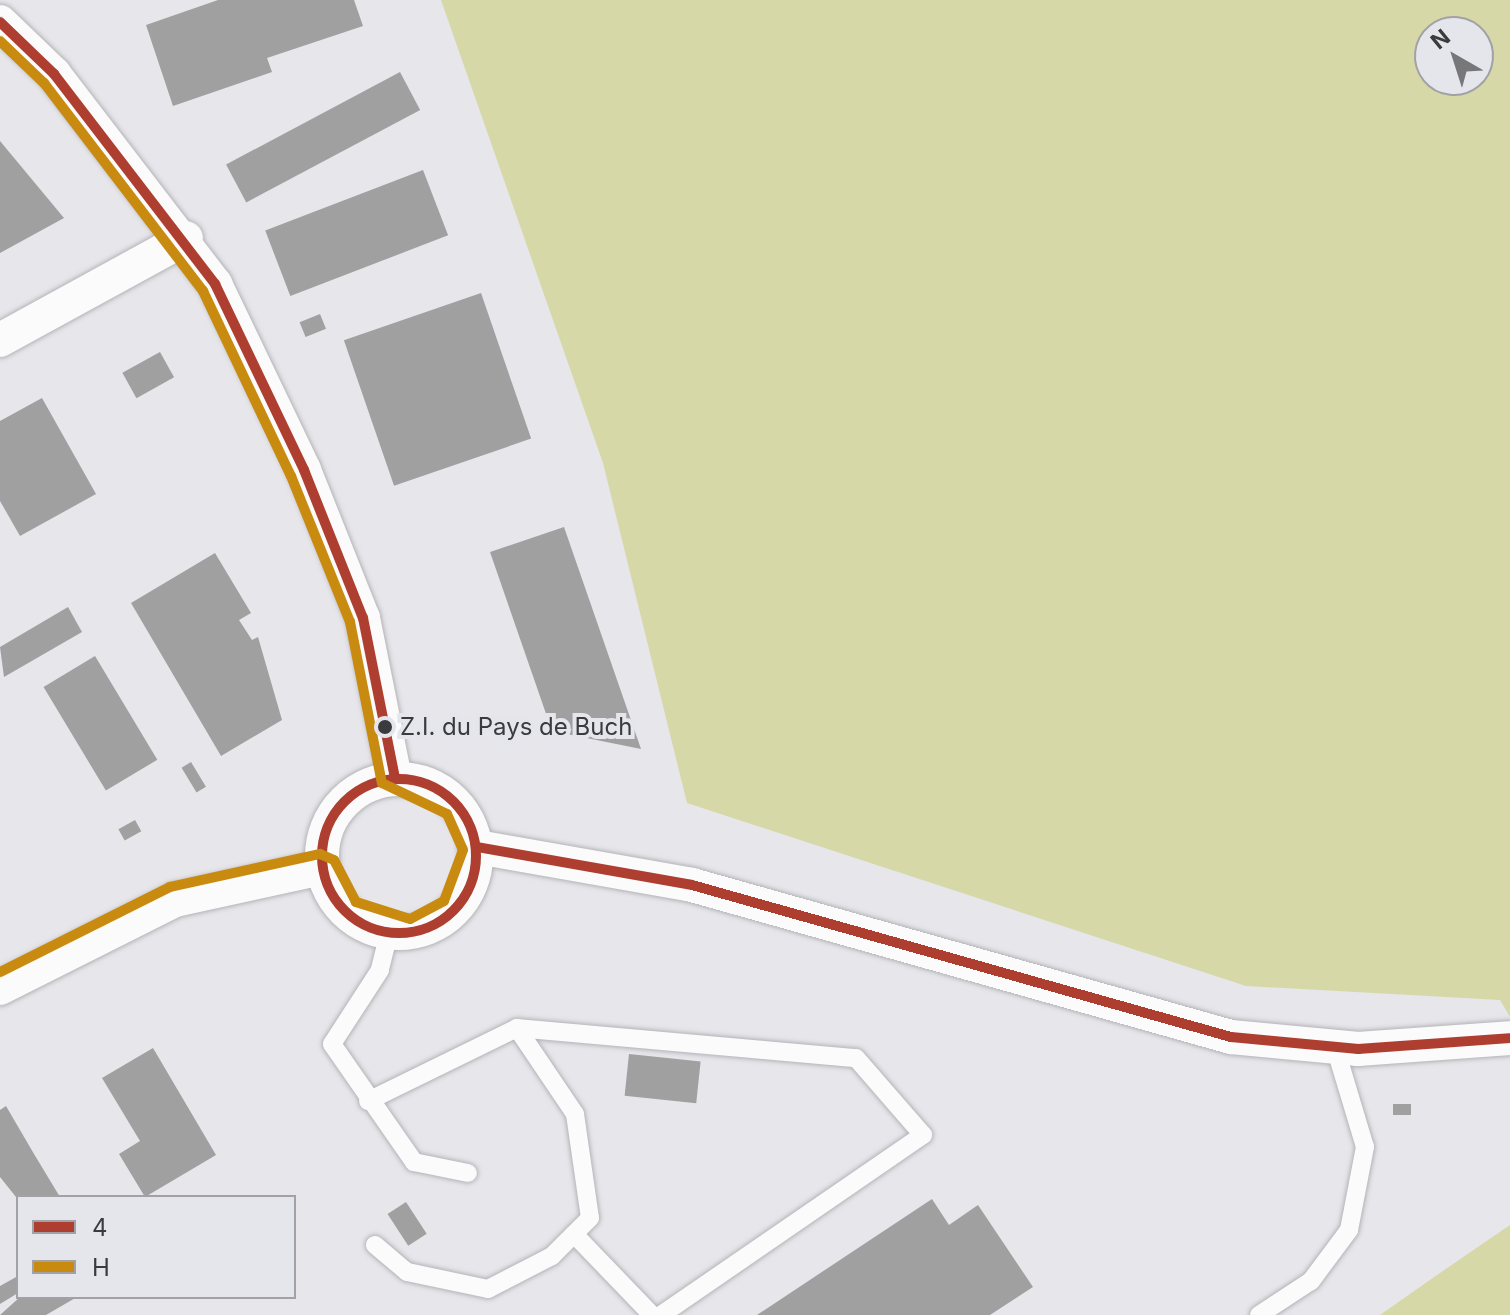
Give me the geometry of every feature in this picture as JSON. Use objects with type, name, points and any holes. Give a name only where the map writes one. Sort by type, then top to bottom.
[{"type":"street","points":[[0,22],[54,74],[186,238],[304,470],[363,618],[395,778]]},
{"type":"street","points":[[0,340],[186,238]]},
{"type":"street","points":[[395,778],[419,780],[458,804],[477,847],[476,871],[454,912],[412,933],[389,933],[345,912],[322,868],[322,842],[347,797],[395,778]]},
{"type":"street","points":[[477,847],[692,885],[1231,1037],[1335,1047],[1472,1046],[1510,1038]]},
{"type":"street","points":[[0,988],[175,900],[322,868]]},
{"type":"lane","points":[[389,933],[380,970],[332,1044],[368,1101],[414,1162],[468,1173]]},
{"type":"lane","points":[[368,1101],[517,1028],[856,1058],[923,1135],[661,1315]]},
{"type":"lane","points":[[375,1245],[407,1272],[488,1289],[552,1256],[590,1218],[575,1114],[517,1028]]},
{"type":"lane","points":[[1259,1315],[1311,1281],[1349,1230],[1365,1147],[1335,1047]]},
{"type":"lane","points":[[574,1234],[652,1315]]},
{"type":"green space","points":[[441,0],[1510,0],[1510,1017],[1500,1000],[1246,986],[687,803],[603,463]]},
{"type":"green space","points":[[1510,1225],[1510,1315],[1380,1315],[1437,1275]]},
{"type":"building","points":[[218,0],[354,0],[363,26],[267,58],[272,72],[173,106],[146,25]]},
{"type":"building","points":[[400,72],[420,110],[246,202],[226,164]]},
{"type":"building","points":[[0,141],[64,218],[0,253]]},
{"type":"building","points":[[423,170],[448,235],[290,296],[265,231]]},
{"type":"building","points":[[481,293],[531,439],[394,486],[344,340]]},
{"type":"building","points":[[320,314],[326,329],[306,337],[300,322]]},
{"type":"building","points":[[160,352],[174,377],[136,398],[122,373]]},
{"type":"building","points":[[42,398],[96,494],[20,536],[0,501],[0,421]]},
{"type":"building","points":[[564,527],[641,749],[552,731],[490,552]]},
{"type":"building","points":[[215,553],[251,613],[239,620],[252,640],[258,637],[282,720],[221,756],[131,603]]},
{"type":"building","points":[[68,607],[82,632],[4,677],[0,647]]},
{"type":"building","points":[[95,656],[157,760],[106,791],[44,687]]},
{"type":"building","points":[[191,762],[206,787],[197,793],[182,768]]},
{"type":"building","points":[[135,820],[141,831],[125,841],[118,829]]},
{"type":"building","points":[[153,1048],[216,1155],[144,1195],[119,1154],[140,1141],[102,1078]]},
{"type":"building","points":[[629,1054],[701,1062],[696,1103],[625,1096]]},
{"type":"building","points":[[1393,1104],[1411,1104],[1411,1115],[1393,1115]]},
{"type":"building","points":[[6,1106],[59,1195],[16,1197],[0,1177],[0,1110]]},
{"type":"building","points":[[932,1199],[949,1225],[978,1205],[1033,1287],[990,1315],[757,1315]]},
{"type":"building","points":[[406,1202],[427,1234],[408,1246],[388,1214]]},
{"type":"building","points":[[16,1277],[16,1294],[0,1304],[0,1286]]},
{"type":"building","points":[[18,1299],[74,1299],[46,1315],[0,1315]]},
{"type":"transit line","name":"4","points":[[0,22],[54,74],[215,284],[304,470],[363,618],[395,778]]},
{"type":"transit line","name":"H","points":[[0,41],[44,83],[203,291],[291,476],[350,622],[382,783],[447,814],[463,850],[444,901],[410,919],[356,902],[334,860],[320,854],[170,887],[0,972]]},
{"type":"transit line","name":"4","points":[[399,779],[429,784],[454,801],[471,826],[476,856],[471,886],[454,911],[429,928],[399,933],[369,928],[344,911],[327,886],[322,856],[327,826],[344,801],[369,784],[399,779]]},
{"type":"transit line","name":"4","points":[[477,847],[692,885],[1231,1037],[1358,1049],[1510,1038]]},
{"type":"place","name":"Z.I. du Pays de Buch","points":[[385,727]]}]
